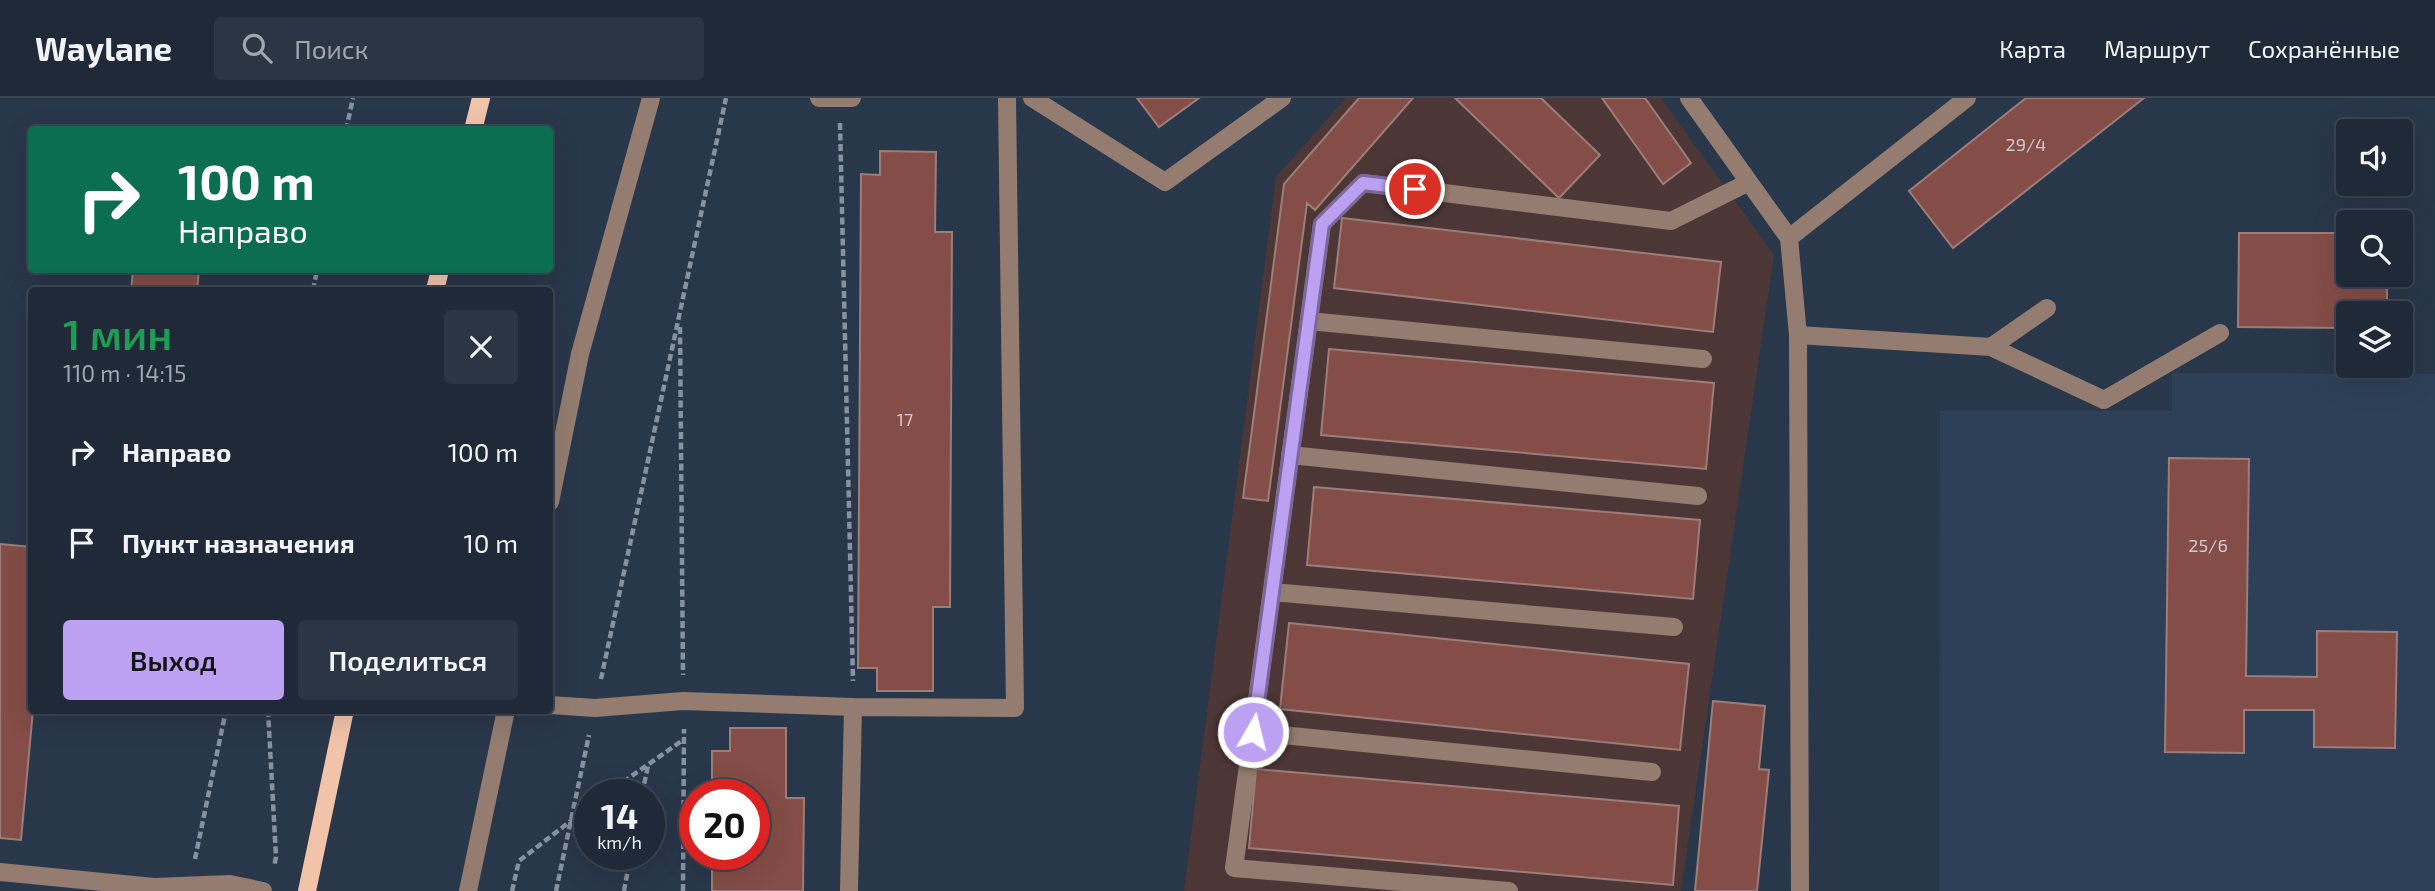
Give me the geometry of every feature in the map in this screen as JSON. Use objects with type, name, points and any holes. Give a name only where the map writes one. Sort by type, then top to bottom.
[{"type":"main road","points":[[474,126],[481,98]]},
{"type":"main road","points":[[307,891],[344,714]]},
{"type":"street","points":[[553,487],[580,354],[651,98]]},
{"type":"street","points":[[819,98],[846,99]]},
{"type":"street","points":[[553,705],[595,708],[683,701],[1015,709],[1007,98]]},
{"type":"street","points":[[1032,98],[1165,182],[1282,98]]},
{"type":"street","points":[[1689,98],[1789,239],[1798,335],[1800,891]]},
{"type":"street","points":[[1789,239],[1967,98]]},
{"type":"street","points":[[1509,891],[1234,868],[1322,224],[1363,183],[1671,220],[1749,182]]},
{"type":"street","points":[[1991,347],[2047,308]]},
{"type":"street","points":[[1309,321],[1703,359]]},
{"type":"street","points":[[1798,335],[1991,347],[2104,400],[2220,333]]},
{"type":"street","points":[[1290,455],[1698,496]]},
{"type":"street","points":[[1272,592],[1674,627]]},
{"type":"street","points":[[849,891],[853,706]]},
{"type":"street","points":[[468,891],[505,714]]},
{"type":"street","points":[[1253,732],[1653,772]]},
{"type":"street","points":[[0,872],[154,887],[230,884],[263,891]]},
{"type":"path","points":[[347,126],[353,98]]},
{"type":"path","points":[[556,891],[726,98]]},
{"type":"path","points":[[846,99],[853,706]]},
{"type":"path","points":[[680,319],[683,891]]},
{"type":"path","points":[[190,886],[225,714]]},
{"type":"path","points":[[268,714],[276,857],[272,874]]},
{"type":"path","points":[[628,779],[684,739]]},
{"type":"path","points":[[645,779],[648,765]]},
{"type":"path","points":[[512,891],[519,861],[574,817]]},
{"type":"path","points":[[624,891],[628,870]]},
{"type":"shaded area","points":[[1346,98],[1661,98],[1774,255],[1681,891],[1184,891],[1276,177]]},
{"type":"shaded area","points":[[2172,373],[2336,374],[2336,378],[2413,378],[2413,374],[2435,374],[2435,891],[1939,891],[1940,411],[2172,411]]},
{"type":"building","points":[[1137,98],[1199,98],[1159,127]]},
{"type":"building","points":[[1359,98],[1413,98],[1315,210],[1307,203],[1268,501],[1243,498],[1284,184]]},
{"type":"building","points":[[1455,98],[1541,98],[1600,155],[1559,198]]},
{"type":"building","points":[[1602,98],[1645,98],[1691,163],[1663,184]]},
{"type":"building","points":[[2026,98],[2144,98],[1953,248],[1909,191]]},
{"type":"building","points":[[880,151],[936,152],[935,232],[952,232],[950,607],[933,607],[933,691],[877,691],[877,668],[858,668],[861,174],[880,175]]},
{"type":"building","points":[[1342,218],[1721,262],[1713,332],[1334,288]]},
{"type":"building","points":[[2239,233],[2336,233],[2336,287],[2387,287],[2387,301],[2336,301],[2336,328],[2238,327]]},
{"type":"building","points":[[133,273],[199,273],[197,287],[131,287]]},
{"type":"building","points":[[1329,349],[1714,383],[1706,469],[1321,435]]},
{"type":"building","points":[[2169,458],[2249,459],[2246,676],[2317,677],[2317,631],[2397,632],[2395,748],[2314,747],[2314,710],[2244,710],[2244,753],[2165,752]]},
{"type":"building","points":[[1314,487],[1700,520],[1693,599],[1307,565]]},
{"type":"building","points":[[0,544],[28,547],[28,714],[33,714],[21,840],[0,838]]},
{"type":"building","points":[[1289,623],[1689,664],[1680,750],[1280,709]]},
{"type":"building","points":[[1713,701],[1765,706],[1759,769],[1769,770],[1757,891],[1695,891]]},
{"type":"building","points":[[730,728],[786,728],[786,798],[804,798],[803,891],[712,891],[712,870],[770,870],[770,779],[712,779],[712,751],[730,751]]},
{"type":"building","points":[[1256,769],[1679,806],[1673,885],[1249,848]]},
{"type":"route","points":[[1253,732],[1322,224],[1363,183],[1415,189]]}]
